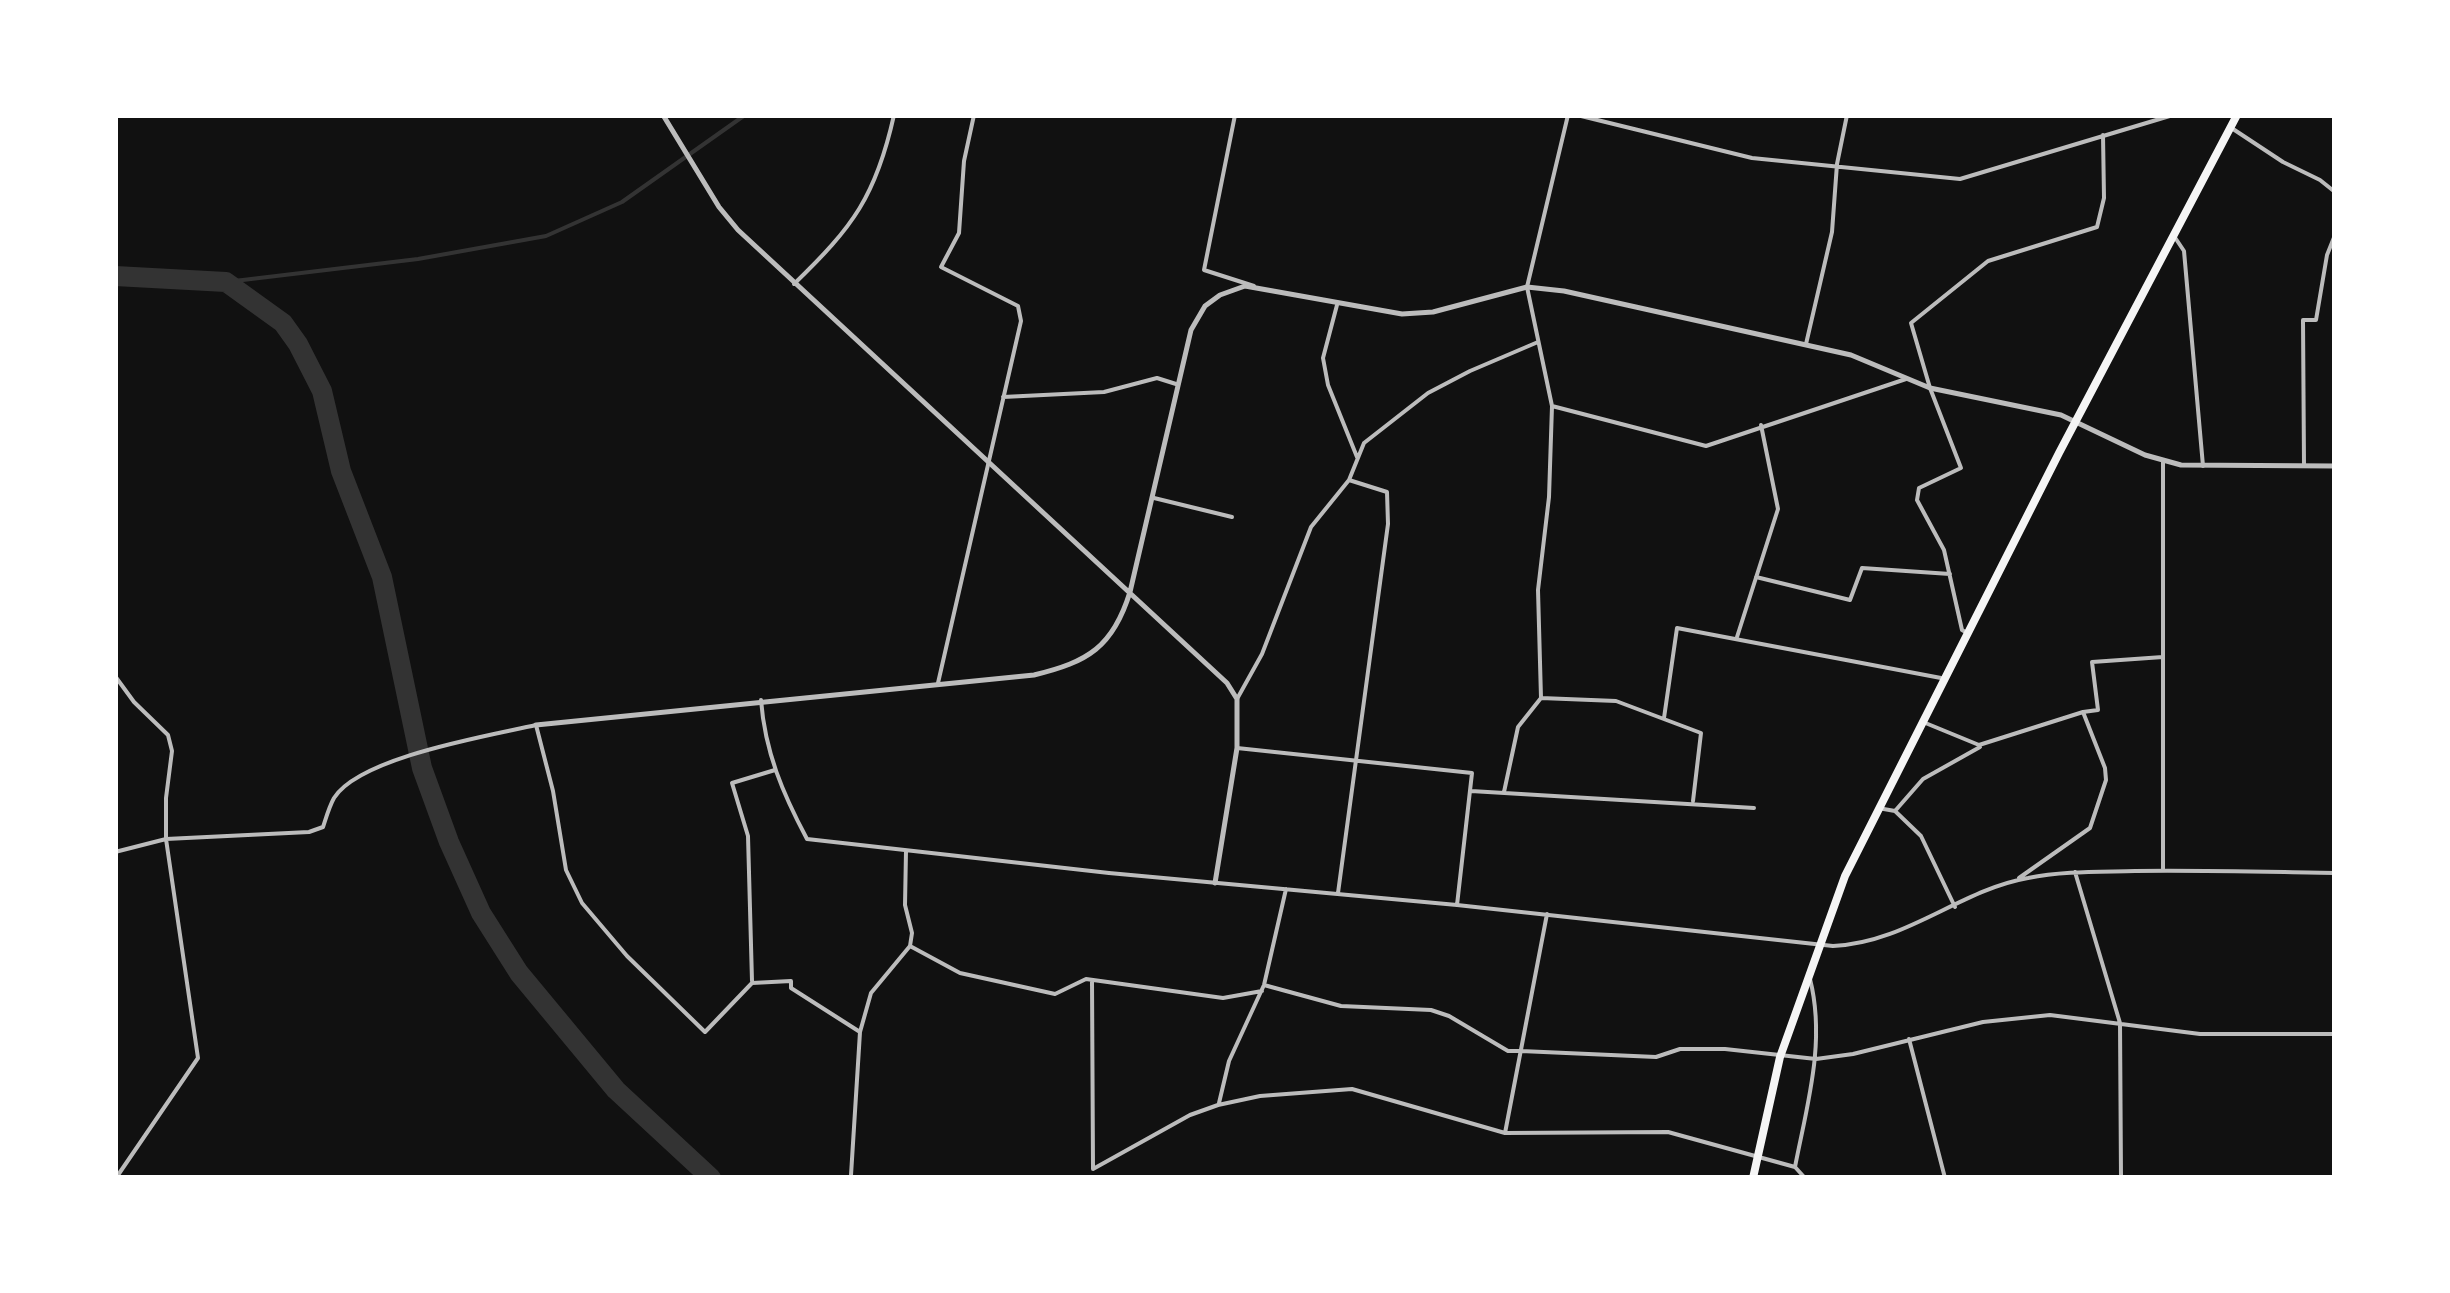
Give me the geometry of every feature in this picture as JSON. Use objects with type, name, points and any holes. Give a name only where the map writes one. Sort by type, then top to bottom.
[{"type":"main road","points":[[1753,1178],[1780,1057],[1845,876],[2076,421],[2237,115]]},
{"type":"street","points":[[663,115],[719,207],[738,230],[1130,592],[1237,698]]},
{"type":"street","points":[[794,284],[834,246],[873,189],[894,115]]},
{"type":"street","points":[[937,684],[1020,322],[1018,306],[941,267],[959,234],[964,161],[974,115]]},
{"type":"street","points":[[1235,115],[1204,270],[1254,286],[1402,314],[1433,312],[1527,288],[1564,291],[1851,355],[1930,388],[2038,408],[2163,461],[2203,466],[2335,466]]},
{"type":"street","points":[[1504,792],[1518,727],[1541,698],[1538,590],[1552,406],[1527,288],[1568,115]]},
{"type":"street","points":[[1577,115],[1752,158],[1960,179],[2173,115]]},
{"type":"street","points":[[1806,344],[1832,232],[1836,164],[1847,115]]},
{"type":"street","points":[[2230,128],[2335,192]]},
{"type":"street","points":[[1968,634],[1962,630],[1944,550],[1917,500],[1919,488],[1960,468],[1912,330],[1915,318],[1988,261],[2097,227],[2104,198],[2103,134]]},
{"type":"street","points":[[2304,466],[2303,320],[2316,320],[2327,255],[2335,235]]},
{"type":"street","points":[[2174,236],[2184,251],[2203,466]]},
{"type":"street","points":[[115,852],[166,840],[310,832],[323,827],[334,798],[352,781],[405,758],[536,725],[1034,675],[1070,666],[1095,652],[1116,629],[1130,592],[1191,330],[1205,306],[1236,289],[1254,286]]},
{"type":"street","points":[[1337,303],[1323,358],[1328,385],[1357,457]]},
{"type":"street","points":[[1215,883],[1238,748],[1237,698],[1262,654],[1311,528],[1349,480],[1364,443],[1428,393],[1538,342]]},
{"type":"street","points":[[1002,397],[1104,392],[1157,378],[1176,384]]},
{"type":"street","points":[[1552,406],[1706,446],[1906,379]]},
{"type":"street","points":[[1736,640],[1778,509],[1760,425]]},
{"type":"street","points":[[2163,461],[2163,871]]},
{"type":"street","points":[[1338,893],[1388,524],[1387,492],[1349,480]]},
{"type":"street","points":[[1151,497],[1232,517]]},
{"type":"street","points":[[1756,577],[1850,600],[1862,568],[1950,574]]},
{"type":"street","points":[[1664,718],[1677,628],[1946,679]]},
{"type":"street","points":[[1896,811],[1922,778],[1986,744],[2098,710],[2092,662],[2163,656]]},
{"type":"street","points":[[115,676],[134,702],[168,735],[172,751],[166,840],[198,1058],[116,1178]]},
{"type":"street","points":[[1541,698],[1616,702],[1702,734],[1692,804]]},
{"type":"street","points":[[761,700],[766,746],[807,839],[906,851],[1842,946],[1926,921],[2018,880],[2075,872],[2335,873]]},
{"type":"street","points":[[2018,880],[2090,828],[2106,780],[2083,712]]},
{"type":"street","points":[[1923,722],[1967,742],[1986,744]]},
{"type":"street","points":[[536,725],[553,791],[566,870],[582,903],[705,1032],[752,983],[791,981],[791,988],[860,1032]]},
{"type":"street","points":[[1238,748],[1472,772],[1457,904]]},
{"type":"street","points":[[752,983],[748,836],[732,783],[775,770]]},
{"type":"street","points":[[1471,792],[1754,808]]},
{"type":"street","points":[[1878,808],[1896,811],[1921,836],[1955,907]]},
{"type":"street","points":[[851,1175],[860,1032],[871,993],[910,946],[912,933],[905,905],[906,851]]},
{"type":"street","points":[[2075,872],[2120,1023],[2120,1178]]},
{"type":"street","points":[[1218,1104],[1229,1061],[1263,988],[1286,889]]},
{"type":"street","points":[[1505,1133],[1547,914]]},
{"type":"street","points":[[910,946],[960,974],[1054,994],[1086,979],[1224,998],[1263,988],[1341,1006],[1430,1010],[1449,1016],[1508,1051],[1520,1052],[1656,1057],[1680,1049],[1725,1049],[1816,1059],[2022,1016],[2050,1015],[2200,1034],[2335,1034]]},
{"type":"street","points":[[1795,1166],[1816,1059],[1816,1024],[1808,974]]},
{"type":"street","points":[[1092,980],[1093,1169],[1190,1115],[1218,1104],[1260,1096],[1352,1089],[1505,1133],[1668,1132],[1795,1166],[1805,1178]]},
{"type":"street","points":[[1908,1039],[1946,1178],[1982,1178]]},
{"type":"waterway","points":[[226,282],[418,259],[546,236],[622,202],[745,115]]},
{"type":"waterway","points":[[115,276],[226,282],[283,323],[298,344],[322,391],[341,471],[382,577],[422,768],[481,913],[519,973],[616,1090],[711,1178]]}]
